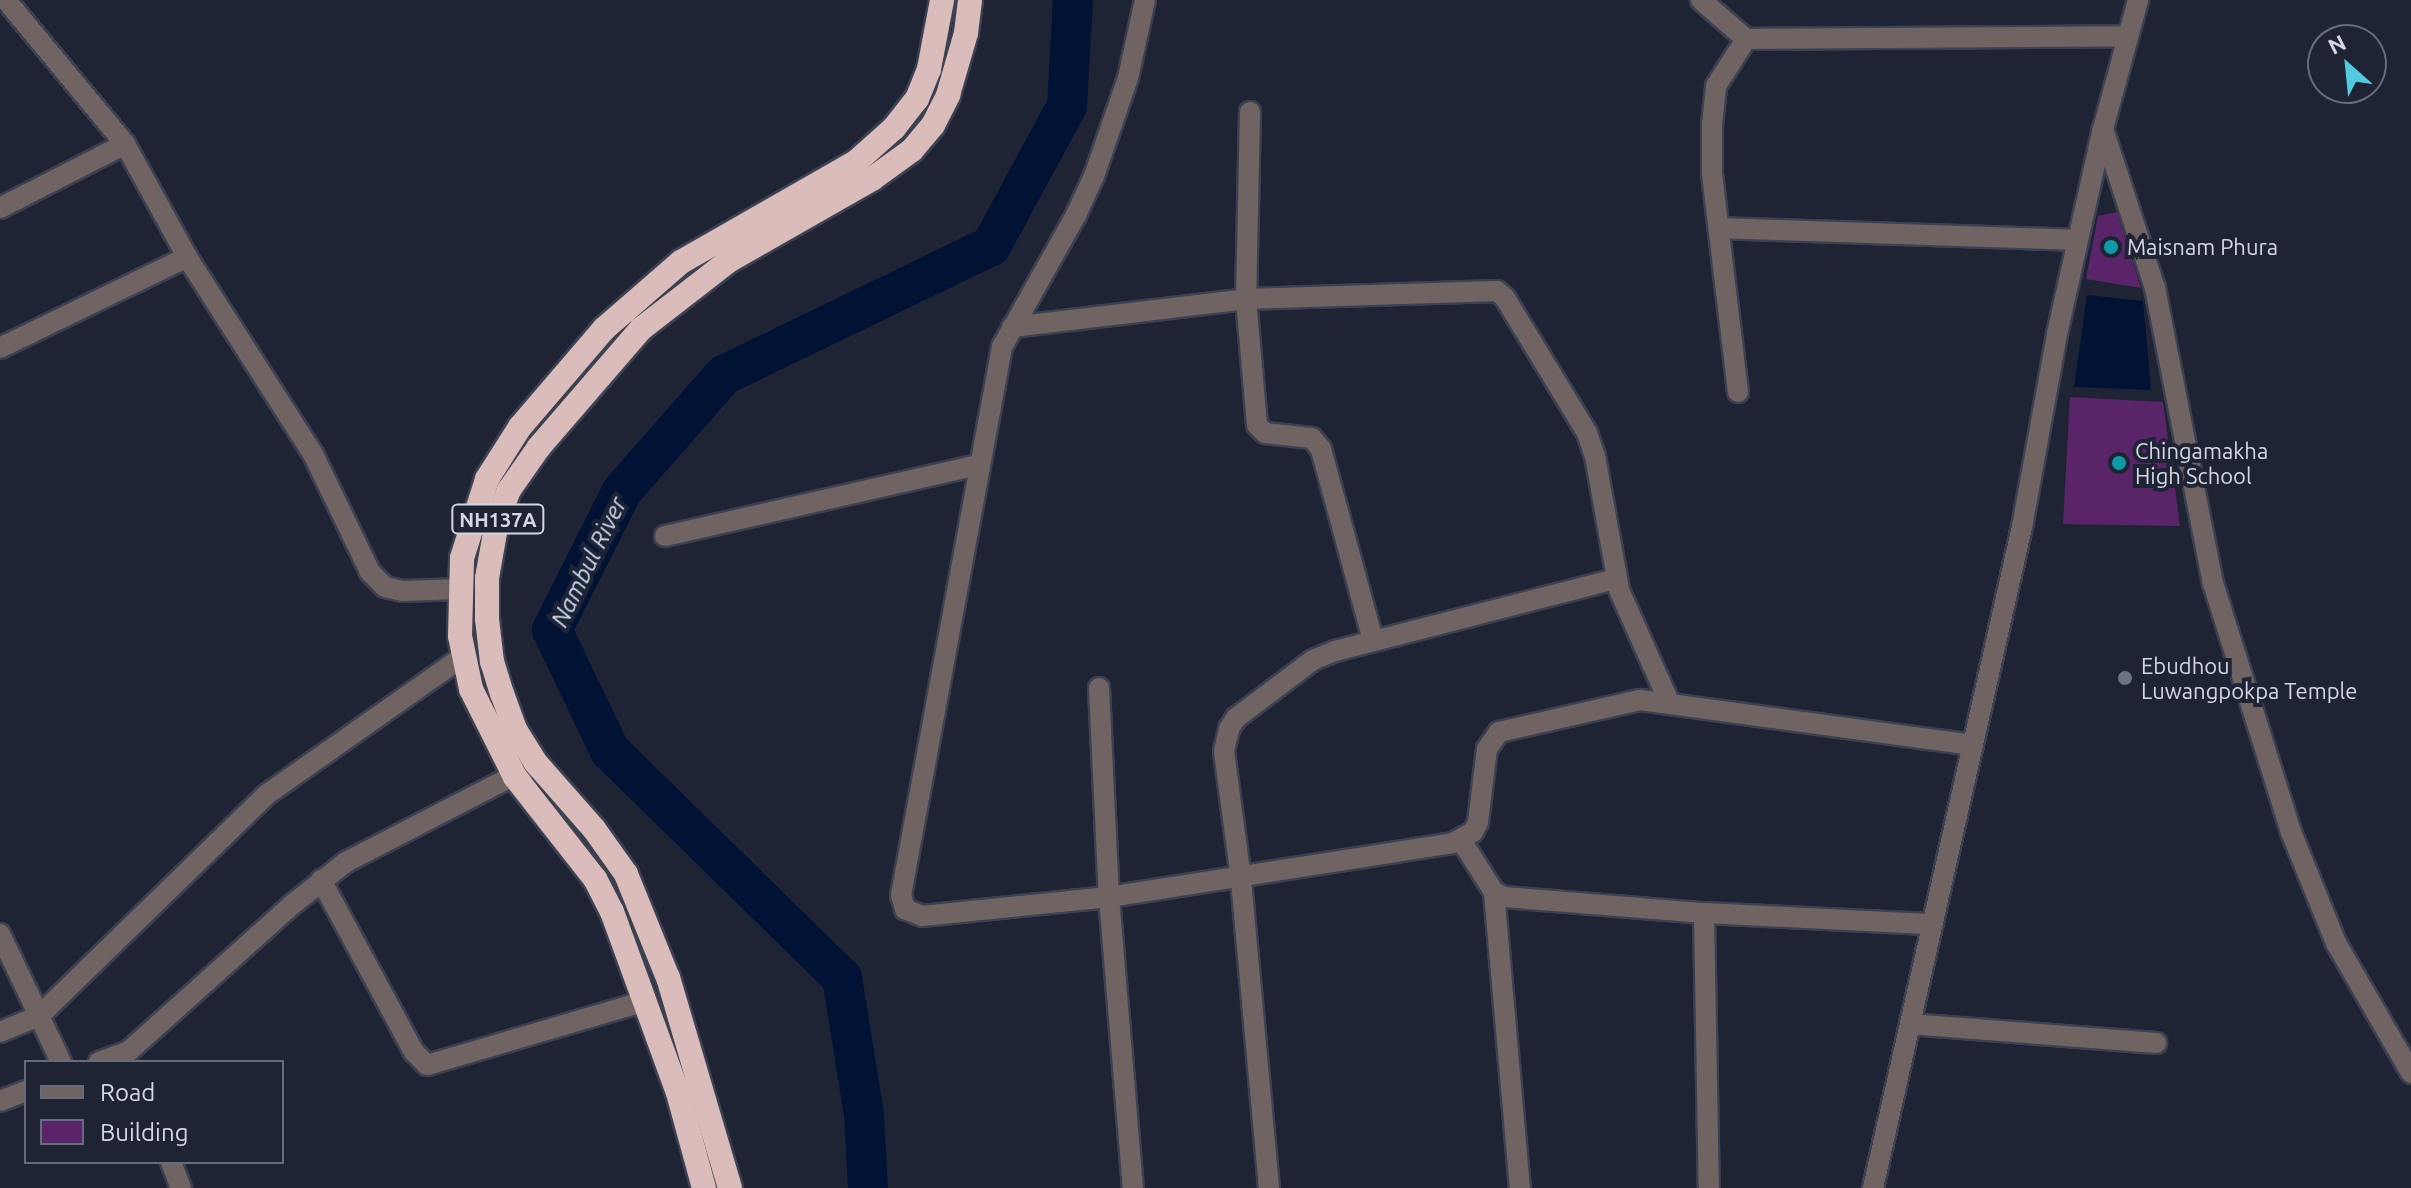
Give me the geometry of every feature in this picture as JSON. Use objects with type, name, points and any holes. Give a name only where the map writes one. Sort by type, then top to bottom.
[{"type":"highway","name":"NH137A","points":[[704,1188],[646,1001],[612,912],[595,879],[515,777],[471,689],[464,656],[460,589],[462,558],[487,479],[520,427],[605,328],[681,262],[857,161],[894,128],[917,99],[929,69],[942,0]]},
{"type":"highway","name":"NH137A","points":[[730,1188],[668,978],[632,886],[594,829],[536,763],[515,729],[502,694],[492,662],[487,619],[487,578],[496,527],[509,490],[579,398],[652,320],[730,260],[872,179],[912,150],[933,125],[948,95],[966,33],[970,0]]},
{"type":"street","points":[[6,0],[125,144],[187,257],[313,454],[370,572],[385,587],[403,591],[460,589]]},
{"type":"street","points":[[1145,0],[1128,78],[1094,176],[1076,215],[1002,347],[977,465],[902,902],[905,909],[922,916],[1109,897],[1241,879],[1461,840],[1473,832],[1478,822],[1487,749],[1499,732],[1640,700],[1973,745]]},
{"type":"street","points":[[1701,0],[1746,39],[2128,36]]},
{"type":"street","points":[[1873,1188],[2022,527],[2078,240],[2103,129],[2138,0]]},
{"type":"street","points":[[1738,392],[1712,173],[1713,98],[1720,76],[1746,39]]},
{"type":"street","points":[[1250,112],[1246,299],[1257,425],[1265,433],[1312,438],[1321,449],[1373,640]]},
{"type":"street","points":[[2103,129],[2155,288],[2213,583],[2291,832],[2336,943],[2411,1073]]},
{"type":"street","points":[[0,208],[125,144]]},
{"type":"street","points":[[1719,228],[2078,240]]},
{"type":"street","points":[[0,348],[187,257]]},
{"type":"street","points":[[1012,327],[1246,299],[1497,291],[1505,298],[1587,433],[1595,456],[1616,579],[1624,604],[1669,702]]},
{"type":"street","points":[[665,536],[977,465]]},
{"type":"street","points":[[1269,1188],[1241,879],[1224,751],[1229,729],[1236,718],[1313,660],[1373,640],[1616,579]]},
{"type":"street","points":[[0,1032],[39,1016],[249,810],[464,656]]},
{"type":"street","points":[[1099,688],[1109,897],[1133,1188]]},
{"type":"street","points":[[110,1060],[131,1056],[321,880],[346,862],[515,777],[536,763]]},
{"type":"street","points":[[1461,840],[1494,892],[1520,1188]]},
{"type":"street","points":[[321,880],[414,1052],[427,1065],[646,1001]]},
{"type":"street","points":[[1494,892],[1504,897],[1704,913],[1933,924]]},
{"type":"street","points":[[1704,913],[1709,1188]]},
{"type":"street","points":[[0,934],[60,1060]]},
{"type":"street","points":[[1910,1024],[2156,1043]]},
{"type":"street","points":[[0,1101],[24,1092]]},
{"type":"street","points":[[172,1164],[181,1188]]},
{"type":"water","points":[[2087,295],[2143,301],[2151,390],[2074,387]]},
{"type":"building","name":"Maisnam Phura","points":[[2117,212],[2141,288],[2086,279],[2098,216]]},
{"type":"building","name":"Chingamakha High School","points":[[2070,397],[2163,402],[2180,526],[2063,524]]},
{"type":"waterway","name":"Nambul River","points":[[868,1188],[864,1115],[842,978],[610,751],[552,630],[622,491],[724,375],[991,246],[1067,106],[1073,0]]},
{"type":"place","name":"Maisnam Phura","points":[[2111,247]]},
{"type":"place","name":"Chingamakha High School","points":[[2119,463]]},
{"type":"place","name":"Ebudhou Luwangpokpa Temple","points":[[2125,678]]}]
